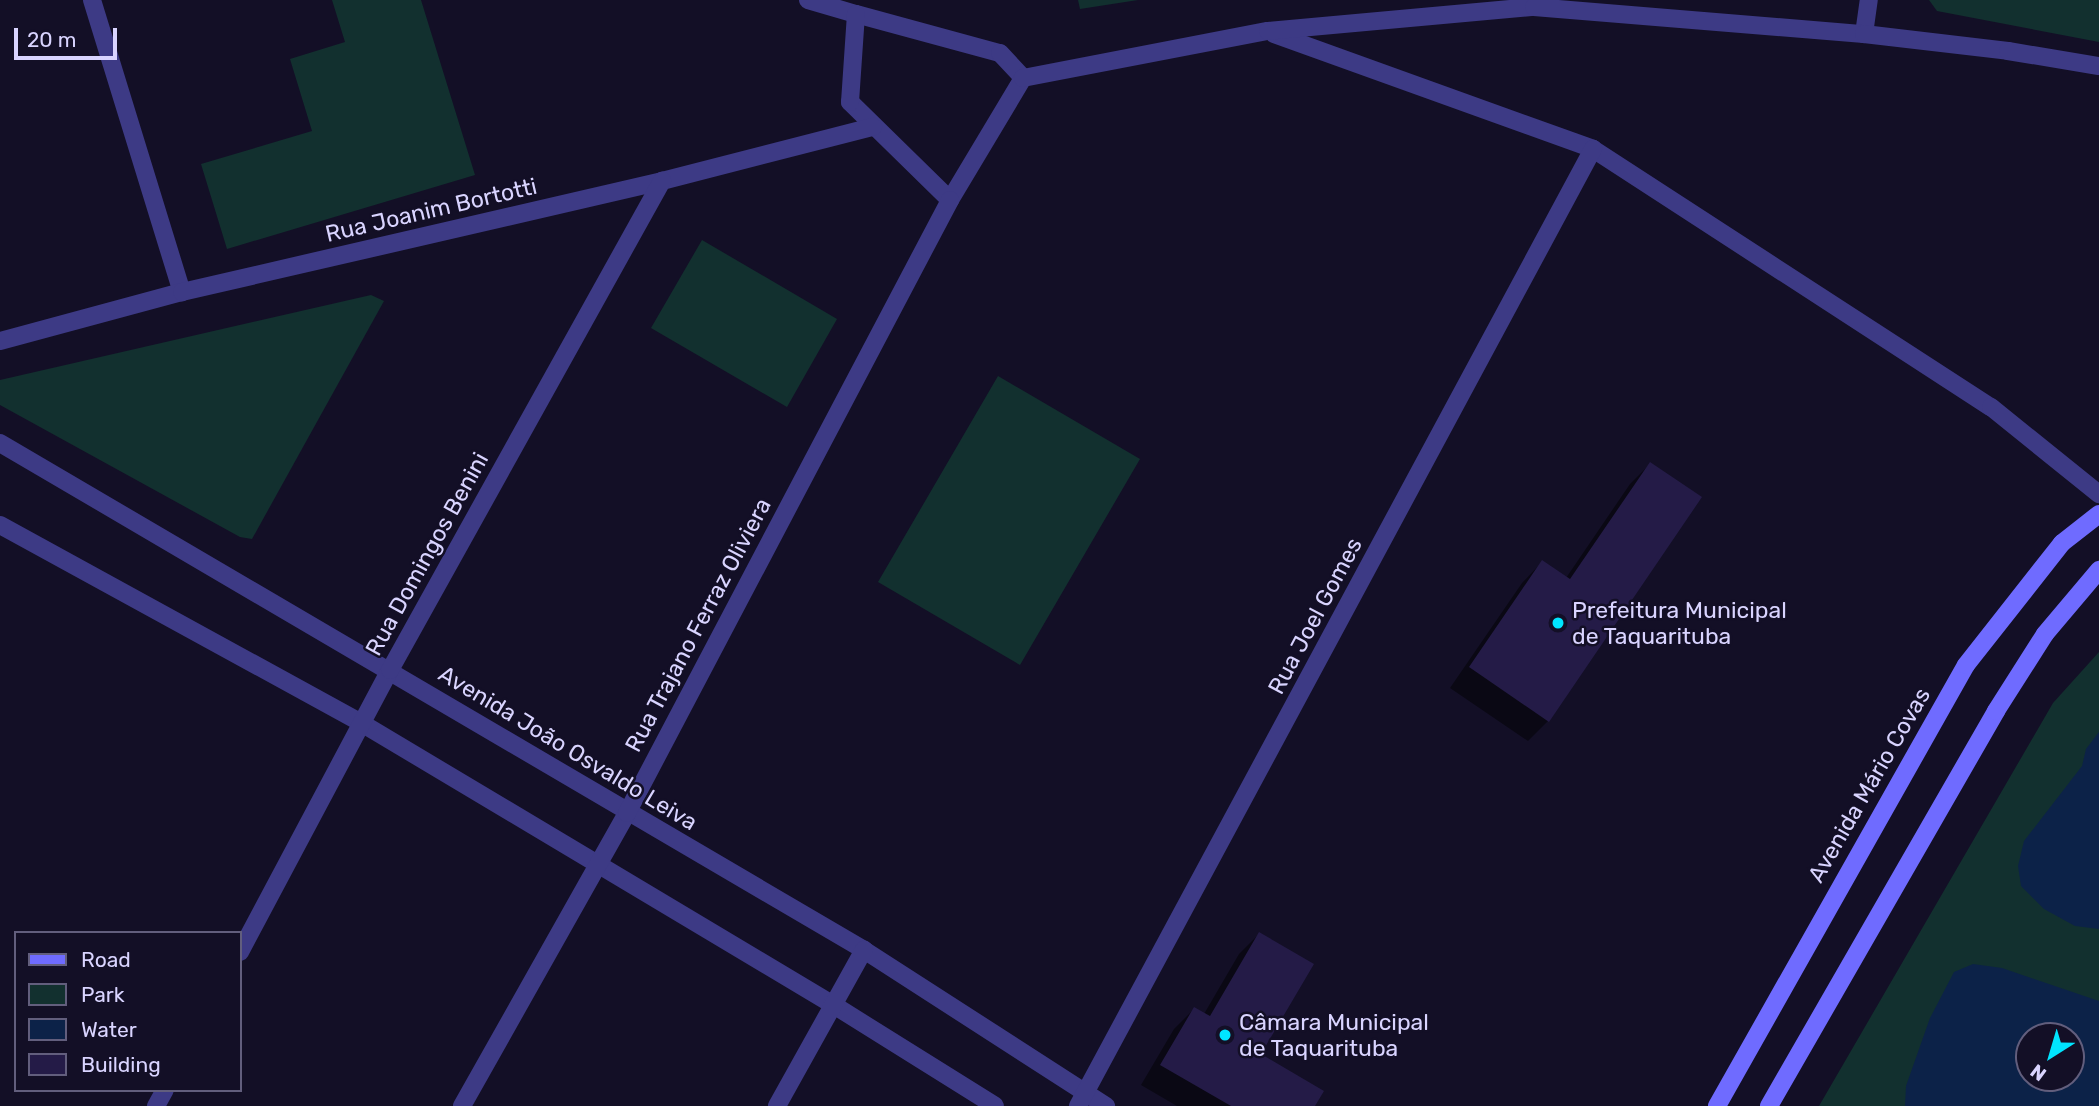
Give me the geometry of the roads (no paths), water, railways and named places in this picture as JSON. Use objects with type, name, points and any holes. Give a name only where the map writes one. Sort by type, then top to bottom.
[{"type":"street","points":[[92,0],[181,292]]},
{"type":"street","points":[[808,0],[1000,53],[1023,78],[1268,32],[1534,4],[1864,34],[2008,51],[2099,66]]},
{"type":"street","points":[[1864,34],[1869,0]]},
{"type":"street","points":[[856,14],[850,102],[950,200]]},
{"type":"street","points":[[1268,32],[1593,149],[1992,407],[2099,494]]},
{"type":"street","name":"Rua Trajano Ferraz Oliviera","points":[[462,1106],[626,813],[950,200],[1023,78]]},
{"type":"street","name":"Rua Joanim Bortotti","points":[[0,341],[181,292],[662,181],[873,127]]},
{"type":"street","name":"Rua Joel Gomes","points":[[1081,1099],[1593,149]]},
{"type":"street","name":"Rua Domingos Benini","points":[[242,948],[390,670],[662,181]]},
{"type":"street","name":"Avenida João Osvaldo Leiva","points":[[0,443],[863,950],[1081,1099],[1106,1106]]},
{"type":"street","name":"Avenida Mário Covas","points":[[1717,1106],[1966,666],[2063,542],[2099,514]]},
{"type":"street","points":[[0,525],[363,724],[595,865],[832,1004],[995,1106]]},
{"type":"street","points":[[1769,1106],[1996,711],[2045,634],[2099,570]]},
{"type":"street","points":[[776,1106],[863,950]]},
{"type":"water","points":[[2099,732],[2099,929],[2075,926],[2044,909],[2021,886],[2018,866],[2024,841],[2082,766],[2086,749]]},
{"type":"water","points":[[1973,964],[2002,968],[2099,1001],[2099,1106],[1905,1106],[1906,1086],[1930,1018],[1954,972]]},
{"type":"place","name":"Prefeitura Municipal de Taquarituba","points":[[1558,623]]},
{"type":"place","name":"Câmara Municipal de Taquarituba","points":[[1225,1035]]}]
